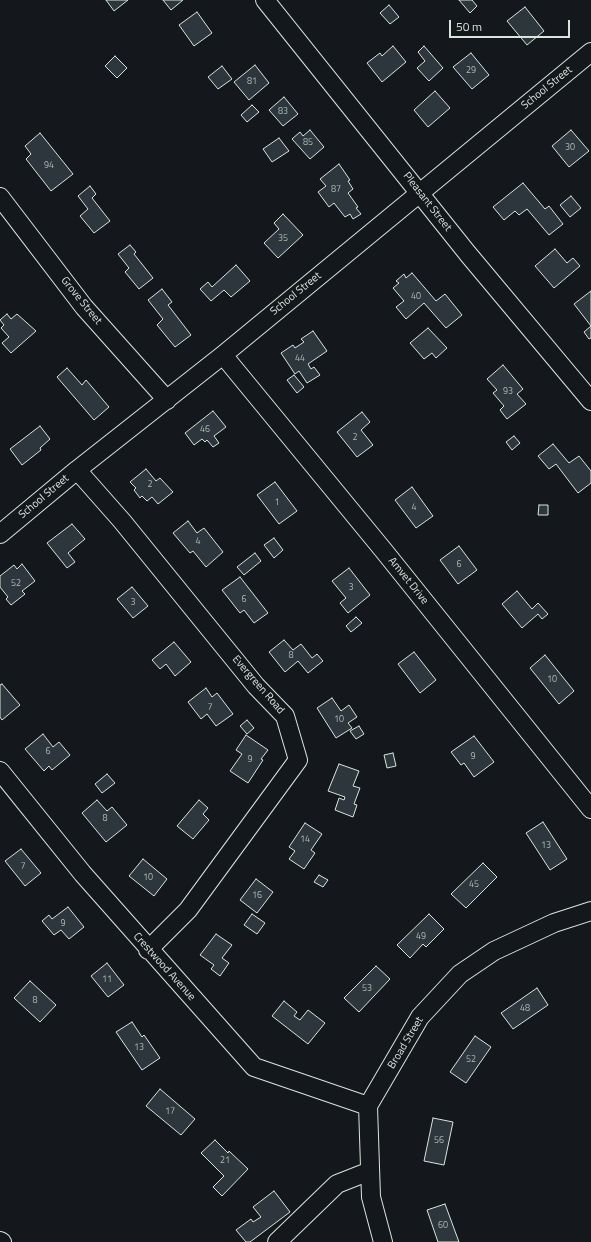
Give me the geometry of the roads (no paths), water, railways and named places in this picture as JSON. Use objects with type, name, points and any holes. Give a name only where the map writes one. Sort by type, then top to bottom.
[{"type":"street","name":"Pleasant Street","points":[[265,0],[468,254],[591,402]]},
{"type":"street","name":"School Street","points":[[0,534],[77,470],[167,400],[591,52]]},
{"type":"street","name":"Grove Street","points":[[0,198],[84,307],[167,400]]},
{"type":"street","name":"Amvet Drive","points":[[223,354],[389,557],[591,809]]},
{"type":"street","name":"Evergreen Road","points":[[77,470],[122,521],[256,686],[285,716],[298,760],[188,910],[148,950]]},
{"type":"street","name":"Crestwood Avenue","points":[[0,772],[83,874],[148,950],[254,1067],[368,1106]]},
{"type":"street","name":"Broad Street","points":[[368,1106],[420,1017],[460,974],[494,951],[554,923],[591,911]]},
{"type":"street","points":[[368,1106],[371,1197],[383,1242]]},
{"type":"street","points":[[277,1242],[337,1184],[370,1171]]}]
